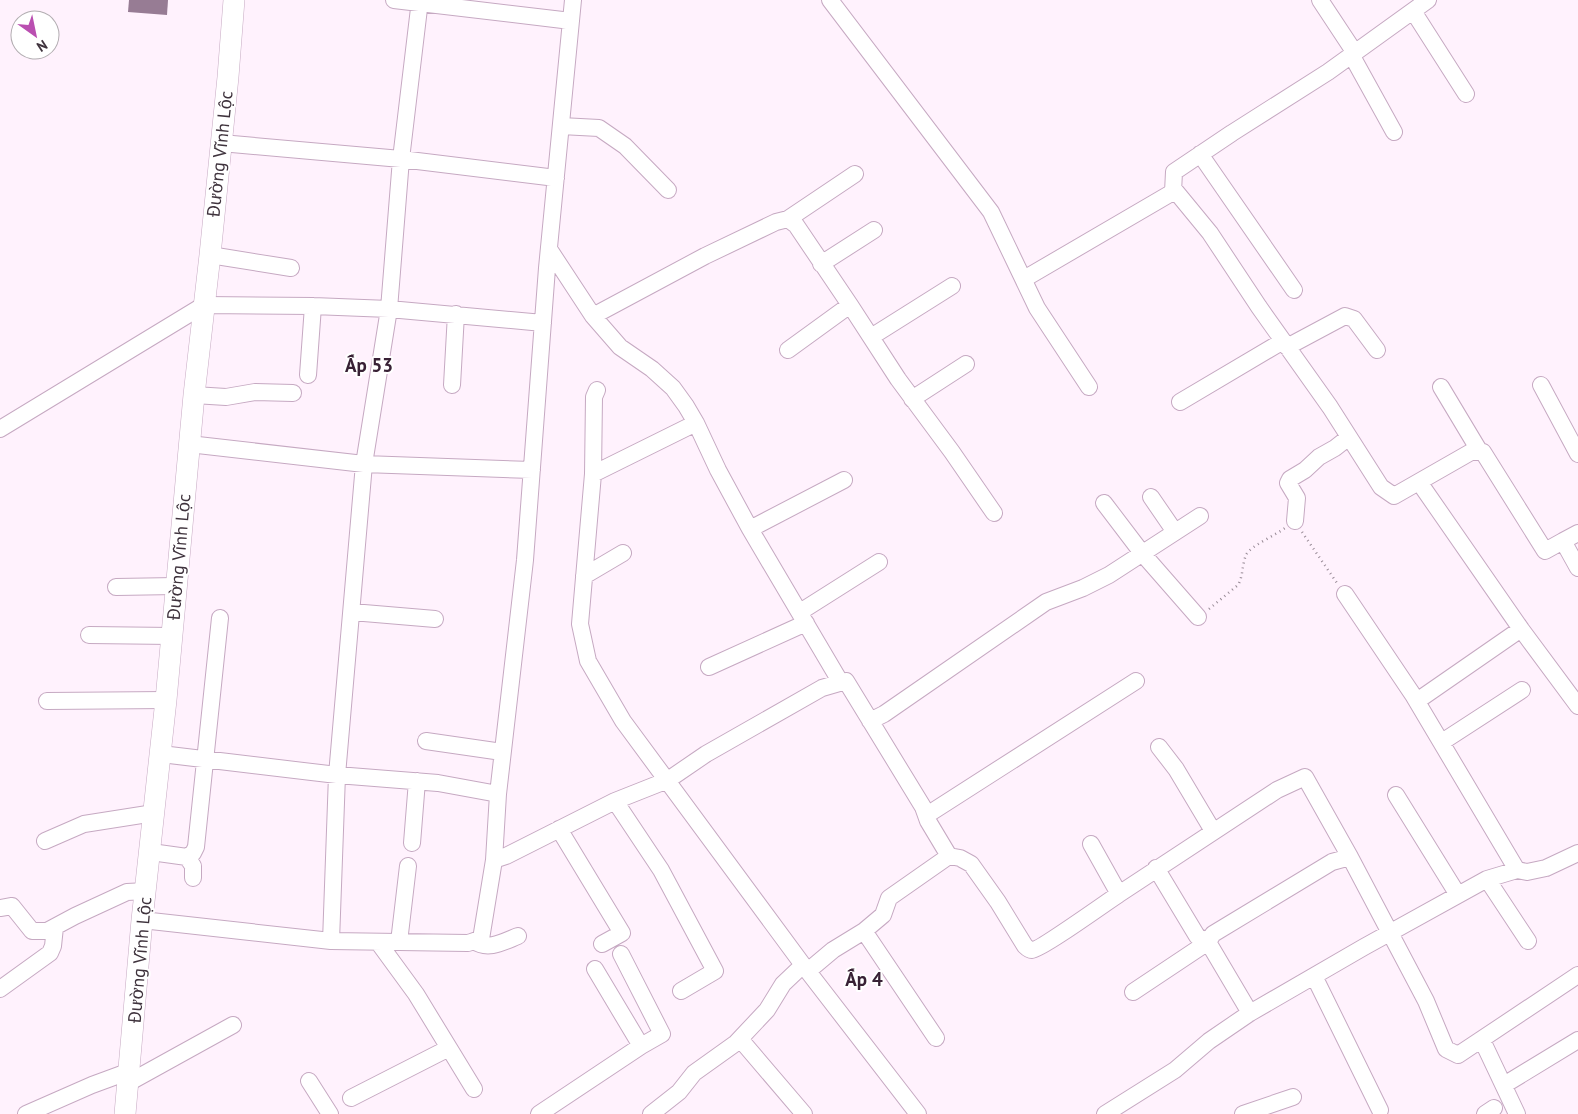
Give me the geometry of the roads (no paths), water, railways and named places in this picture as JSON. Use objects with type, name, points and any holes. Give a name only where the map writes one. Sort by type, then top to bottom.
[{"type":"main road","name":"Đường Vĩnh Lộc","points":[[125,1114],[142,920],[161,754],[189,444],[222,143],[234,0]]},
{"type":"street","points":[[394,0],[571,21]]},
{"type":"street","points":[[142,920],[331,941],[468,943],[481,939],[494,860],[502,752],[525,560],[549,249],[573,0]]},
{"type":"street","points":[[830,0],[991,212],[1037,308],[1089,386]]},
{"type":"street","points":[[1320,0],[1354,54],[1394,132]]},
{"type":"street","points":[[1024,279],[1173,192],[1174,172],[1354,54],[1428,0]]},
{"type":"street","points":[[331,941],[337,775],[364,464],[389,309],[401,159],[420,2]]},
{"type":"street","points":[[1413,11],[1466,94]]},
{"type":"street","points":[[561,126],[599,128],[625,146],[668,190]]},
{"type":"street","points":[[222,143],[401,159],[556,178]]},
{"type":"street","points":[[1200,154],[1294,290]]},
{"type":"street","points":[[592,316],[705,256],[776,222],[788,219],[855,174]]},
{"type":"street","points":[[1173,188],[1210,233],[1330,407],[1381,487],[1394,496],[1471,452],[1480,452]]},
{"type":"street","points":[[788,219],[796,225],[898,379],[952,452],[994,514]]},
{"type":"street","points":[[821,264],[874,230]]},
{"type":"street","points":[[549,249],[592,316],[620,347],[652,369],[673,388],[696,423],[718,470],[750,529],[841,683]]},
{"type":"street","points":[[210,255],[291,268]]},
{"type":"street","points":[[871,337],[952,286]]},
{"type":"street","points":[[788,350],[850,305]]},
{"type":"street","points":[[0,429],[204,306],[313,306],[389,309],[543,323]]},
{"type":"street","points":[[308,375],[313,306]]},
{"type":"street","points":[[452,385],[456,314]]},
{"type":"street","points":[[1180,402],[1285,344],[1345,316],[1354,319],[1377,350]]},
{"type":"street","points":[[912,399],[966,364]]},
{"type":"street","points":[[1541,385],[1578,454]]},
{"type":"street","points":[[1441,387],[1480,452],[1482,452],[1545,551],[1578,533]]},
{"type":"street","points":[[597,390],[594,397],[593,474],[580,624],[588,661],[623,721],[805,968],[918,1114]]},
{"type":"street","points":[[194,395],[226,397],[255,392],[293,393]]},
{"type":"street","points":[[593,474],[696,423]]},
{"type":"street","points":[[1295,521],[1297,498],[1288,483],[1290,478],[1306,470],[1319,456],[1342,444],[1349,437]]},
{"type":"street","points":[[189,444],[364,464],[532,470]]},
{"type":"street","points":[[750,529],[844,480]]},
{"type":"street","points":[[1419,482],[1521,629],[1578,706]]},
{"type":"street","points":[[1151,497],[1175,532]]},
{"type":"street","points":[[1104,503],[1142,553],[1198,617]]},
{"type":"street","points":[[870,721],[884,714],[1046,602],[1109,575],[1200,516]]},
{"type":"street","points":[[1563,542],[1578,568]]},
{"type":"street","points":[[584,576],[623,553]]},
{"type":"street","points":[[709,667],[803,618],[879,562]]},
{"type":"street","points":[[116,587],[176,586]]},
{"type":"street","points":[[1345,594],[1418,702],[1517,870]]},
{"type":"street","points":[[352,612],[435,619]]},
{"type":"street","points":[[151,852],[187,857],[193,853],[196,846],[220,618]]},
{"type":"street","points":[[1418,702],[1521,629]]},
{"type":"street","points":[[89,635],[172,636]]},
{"type":"street","points":[[928,815],[1136,681]]},
{"type":"street","points":[[494,860],[506,856],[615,801],[668,780],[706,754],[822,688],[846,682],[928,815],[928,821],[949,856]]},
{"type":"street","points":[[1442,742],[1522,690]]},
{"type":"street","points":[[47,702],[166,700]]},
{"type":"street","points":[[426,741],[502,752]]},
{"type":"street","points":[[1159,746],[1176,769],[1213,832]]},
{"type":"street","points":[[161,754],[337,775],[438,783],[498,794]]},
{"type":"street","points":[[651,1114],[679,1092],[694,1073],[740,1039],[767,1010],[783,984],[864,931],[883,915],[889,898],[949,856],[960,858],[971,864],[998,902],[1025,946],[1035,950],[1156,868],[1277,790],[1305,777],[1350,857],[1426,1001],[1446,1049],[1458,1055],[1578,975]]},
{"type":"street","points":[[412,843],[417,781]]},
{"type":"street","points":[[1396,795],[1458,895]]},
{"type":"street","points":[[615,801],[661,870],[715,971],[681,991]]},
{"type":"street","points":[[45,841],[84,824],[154,814]]},
{"type":"street","points":[[559,829],[622,933],[602,944]]},
{"type":"street","points":[[1091,844],[1119,894]]},
{"type":"street","points":[[1109,1113],[1175,1070],[1209,1041],[1250,1013],[1389,933],[1487,879],[1517,870],[1527,872],[1546,868],[1578,853]]},
{"type":"street","points":[[187,857],[193,866],[193,878]]},
{"type":"street","points":[[1133,992],[1208,942],[1213,934],[1264,902],[1332,862],[1350,857]]},
{"type":"street","points":[[399,942],[408,866]]},
{"type":"street","points":[[1156,868],[1197,936],[1208,942],[1250,1013]]},
{"type":"street","points":[[1487,879],[1528,941]]},
{"type":"street","points":[[0,908],[12,906],[32,931],[47,931],[127,892],[146,891]]},
{"type":"street","points":[[0,989],[50,952],[53,946],[55,927]]},
{"type":"street","points":[[864,931],[936,1038]]},
{"type":"street","points":[[474,942],[490,946],[518,936]]},
{"type":"street","points":[[378,942],[416,994],[474,1089]]},
{"type":"street","points":[[539,1114],[662,1034],[621,954]]},
{"type":"street","points":[[595,969],[641,1046]]},
{"type":"street","points":[[1314,976],[1380,1110]]},
{"type":"street","points":[[26,1114],[92,1085],[129,1077],[233,1025]]},
{"type":"street","points":[[740,1039],[797,1112]]},
{"type":"street","points":[[1482,1040],[1517,1114]]},
{"type":"street","points":[[1504,1085],[1578,1040]]},
{"type":"street","points":[[350,1098],[449,1048]]},
{"type":"street","points":[[309,1081],[330,1114]]},
{"type":"street","points":[[1243,1114],[1293,1097]]},
{"type":"district","name":"Ấp 53","points":[[369,365]]},
{"type":"district","name":"Ấp 4","points":[[864,979]]}]
